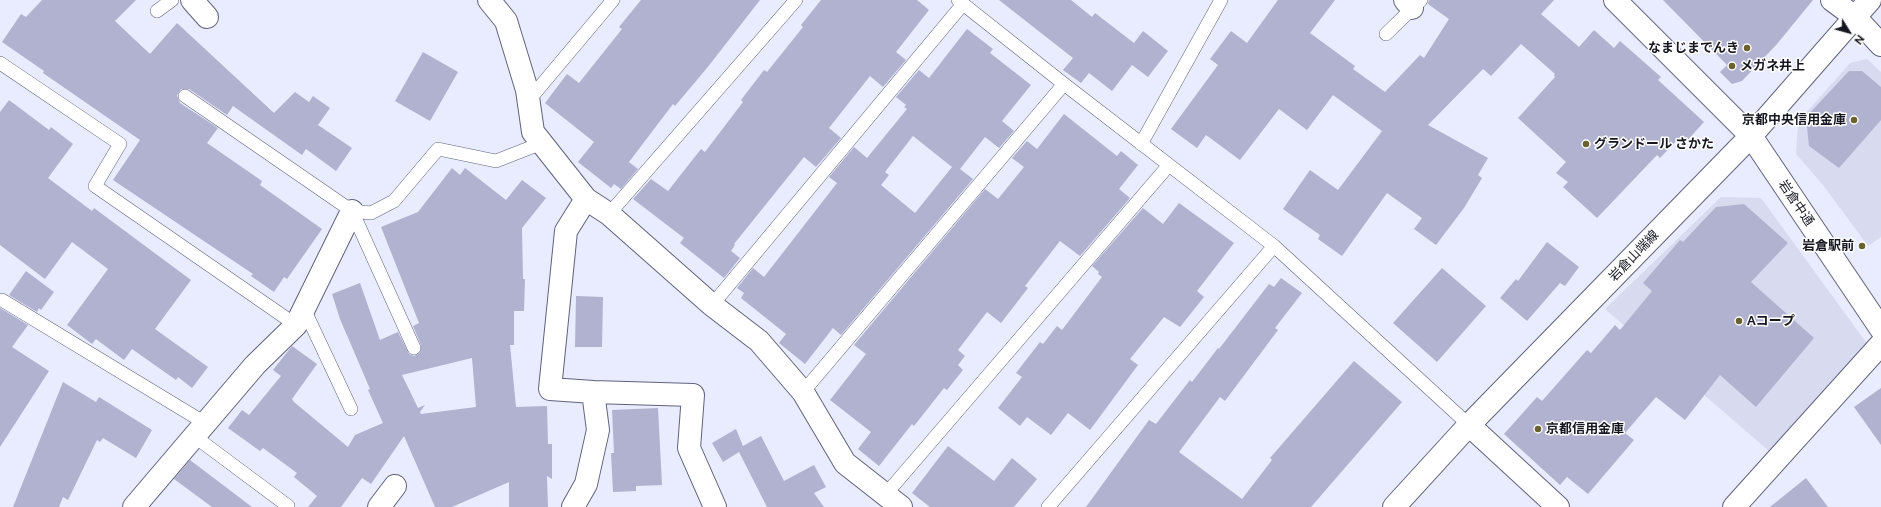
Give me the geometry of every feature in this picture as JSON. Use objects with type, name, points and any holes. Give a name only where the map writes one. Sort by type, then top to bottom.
[{"type":"street","points":[[192,0],[207,17]]},
{"type":"street","points":[[489,0],[506,21],[529,100],[533,132],[586,199],[609,214],[712,305],[759,341],[803,392],[845,464],[893,500]]},
{"type":"street","name":"岩倉中通","points":[[1615,0],[1751,136],[1881,329]]},
{"type":"street","points":[[1832,0],[1855,17],[1881,45]]},
{"type":"street","name":"岩倉山端線","points":[[1394,507],[1469,425],[1751,136],[1870,0]]},
{"type":"street","points":[[586,199],[566,231],[550,388],[593,392],[693,395],[689,448],[715,507]]},
{"type":"street","points":[[134,507],[254,365],[300,317],[352,211]]},
{"type":"street","points":[[1734,507],[1881,344]]},
{"type":"street","points":[[573,507],[586,484],[598,430],[593,392]]},
{"type":"street","points":[[1469,425],[1558,507]]},
{"type":"street","points":[[380,507],[395,486]]},
{"type":"lane","points":[[157,11],[172,0]]},
{"type":"lane","points":[[529,100],[613,0]]},
{"type":"lane","points":[[609,214],[796,0]]},
{"type":"lane","points":[[1142,144],[1221,0]]},
{"type":"lane","points":[[712,305],[960,2],[1274,246],[1469,425]]},
{"type":"lane","points":[[1386,34],[1413,3]]},
{"type":"lane","points":[[0,63],[120,144],[95,186],[300,317],[351,409]]},
{"type":"lane","points":[[803,392],[1064,84]]},
{"type":"lane","points":[[185,96],[352,211],[371,213],[394,200],[438,149],[496,161],[542,143]]},
{"type":"lane","points":[[893,500],[1169,165]]},
{"type":"lane","points":[[352,211],[414,348]]},
{"type":"lane","points":[[1048,507],[1274,246]]},
{"type":"lane","points":[[2,300],[199,430],[288,506]]},
{"type":"shaded area","points":[[1867,59],[1881,72],[1881,237],[1868,246],[1823,185],[1796,154],[1798,122],[1850,63]]},
{"type":"shaded area","points":[[1721,197],[1761,198],[1868,345],[1770,452],[1605,309]]},
{"type":"building","points":[[42,0],[136,0],[115,21],[150,54],[177,23],[274,113],[295,92],[309,102],[313,96],[330,108],[318,125],[352,148],[336,171],[306,149],[302,155],[233,106],[227,115],[189,89],[181,89],[177,95],[180,103],[218,128],[207,143],[262,181],[260,185],[322,229],[287,279],[284,277],[274,292],[251,276],[253,274],[113,180],[140,140],[43,73],[44,71],[2,42],[21,14],[26,17]]},
{"type":"building","points":[[641,0],[760,0],[707,68],[675,106],[673,104],[629,162],[638,169],[621,189],[614,184],[611,188],[578,162],[594,142],[545,103],[567,74],[579,83],[622,29],[619,27]]},
{"type":"building","points":[[821,0],[917,0],[929,10],[896,52],[906,60],[883,87],[870,76],[829,128],[841,138],[816,167],[804,157],[734,244],[735,245],[731,251],[740,258],[724,278],[680,243],[684,238],[633,199],[651,179],[668,191],[701,149],[705,152],[743,102],[741,100],[764,70],[767,72],[803,27],[801,25]]},
{"type":"building","points":[[999,0],[1071,0],[1092,17],[1095,13],[1134,43],[1143,31],[1168,51],[1148,77],[1132,65],[1112,91],[1089,73],[1081,83],[1063,70],[1073,58]]},
{"type":"building","points":[[1278,0],[1335,0],[1310,33],[1355,66],[1353,69],[1385,92],[1420,55],[1424,58],[1449,19],[1428,4],[1429,0],[1554,0],[1541,14],[1579,47],[1594,30],[1614,48],[1620,41],[1661,77],[1658,80],[1704,122],[1685,143],[1679,138],[1660,158],[1657,155],[1597,218],[1563,187],[1568,182],[1556,173],[1566,162],[1518,118],[1555,77],[1555,74],[1521,44],[1491,76],[1483,69],[1428,125],[1488,158],[1478,175],[1482,178],[1464,208],[1436,245],[1414,229],[1422,218],[1387,193],[1342,256],[1318,239],[1320,235],[1283,209],[1310,170],[1338,190],[1382,131],[1333,95],[1307,130],[1279,109],[1240,160],[1206,135],[1197,148],[1171,129],[1218,65],[1210,59],[1231,31],[1247,43]]},
{"type":"building","points":[[1663,0],[1813,0],[1777,44],[1742,81],[1732,84],[1720,72],[1727,65]]},
{"type":"building","points":[[967,29],[993,49],[990,53],[1031,85],[1002,121],[1014,131],[999,148],[985,137],[960,169],[973,179],[841,335],[833,328],[805,364],[779,343],[786,334],[741,298],[744,293],[737,288],[753,268],[764,277],[837,183],[829,177],[854,147],[867,158],[907,109],[904,107],[906,105],[896,97],[919,70],[929,78]],"holes":[[[913,136],[952,167],[915,213],[881,185],[889,175],[885,172]]]},
{"type":"building","points":[[423,52],[458,72],[430,121],[395,101]]},
{"type":"building","points":[[1849,71],[1862,71],[1881,87],[1881,120],[1839,168],[1809,146],[1806,117]]},
{"type":"building","points":[[9,100],[49,130],[51,127],[73,144],[48,178],[92,211],[94,208],[191,280],[155,329],[208,367],[192,388],[178,377],[176,380],[132,349],[124,360],[96,339],[92,344],[67,325],[108,269],[72,242],[45,279],[0,245],[0,112]]},
{"type":"building","points":[[1064,114],[1117,156],[1121,151],[1138,165],[1119,189],[1130,198],[1080,256],[1060,241],[1025,286],[1028,288],[1001,323],[987,312],[958,350],[965,356],[958,365],[963,370],[947,390],[944,388],[914,426],[912,424],[879,466],[858,449],[871,432],[830,400],[866,354],[854,345],[985,189],[998,199],[1024,167],[1012,158],[1027,141],[1037,149]]},
{"type":"building","points":[[452,168],[460,175],[465,168],[506,200],[522,180],[546,198],[522,228],[523,279],[525,279],[524,311],[514,311],[514,345],[510,345],[516,407],[547,406],[548,444],[552,444],[552,479],[547,476],[548,507],[509,507],[509,482],[452,507],[435,507],[404,436],[371,484],[362,478],[341,507],[308,507],[317,496],[294,477],[297,473],[263,448],[260,451],[228,428],[242,410],[249,415],[281,376],[273,370],[292,346],[317,364],[292,399],[294,402],[348,447],[355,435],[383,423],[368,390],[370,389],[340,319],[332,294],[360,283],[380,340],[398,332],[409,354],[414,356],[420,353],[421,345],[413,326],[419,323],[381,227],[418,212]],"holes":[[[472,358],[476,407],[421,414],[420,412],[425,405],[418,408],[402,375]]]},
{"type":"building","points":[[1179,203],[1234,243],[1197,291],[1204,297],[1180,327],[1164,317],[1130,359],[1138,365],[1090,430],[1068,413],[1051,435],[1027,417],[1020,426],[998,408],[1022,377],[1016,373],[1040,342],[1043,344],[1057,326],[1062,330],[1102,277],[1092,266],[1143,208],[1163,224]]},
{"type":"building","points":[[1744,204],[1788,243],[1751,282],[1814,338],[1756,407],[1720,375],[1685,420],[1656,397],[1625,433],[1634,440],[1588,494],[1567,477],[1560,485],[1504,434],[1537,397],[1542,401],[1587,350],[1591,353],[1615,325],[1620,330],[1652,291],[1643,283],[1680,240],[1683,242],[1716,207]]},
{"type":"building","points":[[1547,242],[1579,267],[1565,286],[1560,283],[1527,321],[1500,298],[1516,279],[1518,281]]},
{"type":"building","points":[[1442,268],[1486,306],[1437,362],[1393,323]]},
{"type":"building","points":[[26,271],[54,292],[41,310],[39,308],[37,312],[9,295]]},
{"type":"building","points":[[1281,278],[1302,293],[1275,328],[1278,330],[1225,401],[1220,397],[1179,452],[1242,499],[1272,460],[1270,458],[1354,361],[1402,402],[1311,507],[1086,507],[1149,420],[1156,424],[1190,380],[1192,382],[1218,348],[1219,349],[1269,284],[1274,287]]},
{"type":"building","points":[[576,296],[603,297],[602,347],[575,347]]},
{"type":"building","points":[[0,308],[28,325],[12,347],[49,371],[0,447]]},
{"type":"building","points":[[63,382],[96,402],[99,397],[152,430],[136,458],[103,438],[100,442],[97,440],[68,500],[63,497],[59,507],[13,507]]},
{"type":"building","points":[[1881,388],[1881,445],[1854,407]]},
{"type":"building","points":[[658,408],[662,485],[636,486],[636,491],[613,492],[611,453],[614,453],[612,410]]},
{"type":"building","points":[[736,429],[743,446],[761,436],[784,481],[814,465],[826,487],[814,493],[824,507],[767,507],[739,452],[723,462],[712,443]]},
{"type":"building","points":[[948,446],[994,481],[1012,458],[1037,479],[1014,507],[930,507],[912,493]]},
{"type":"building","points":[[190,460],[252,507],[212,507],[174,479]]},
{"type":"building","points":[[1806,478],[1828,507],[1770,507]]},
{"type":"place","name":"なまじまでんき","points":[[1747,48]]},
{"type":"place","name":"メガネ井上","points":[[1732,66]]},
{"type":"place","name":"京都中央信用金庫","points":[[1854,120]]},
{"type":"place","name":"グランドール さかた","points":[[1586,144]]},
{"type":"place","name":"岩倉駅前","points":[[1862,246]]},
{"type":"place","name":"Aコープ","points":[[1739,321]]},
{"type":"place","name":"京都信用金庫","points":[[1538,429]]}]
